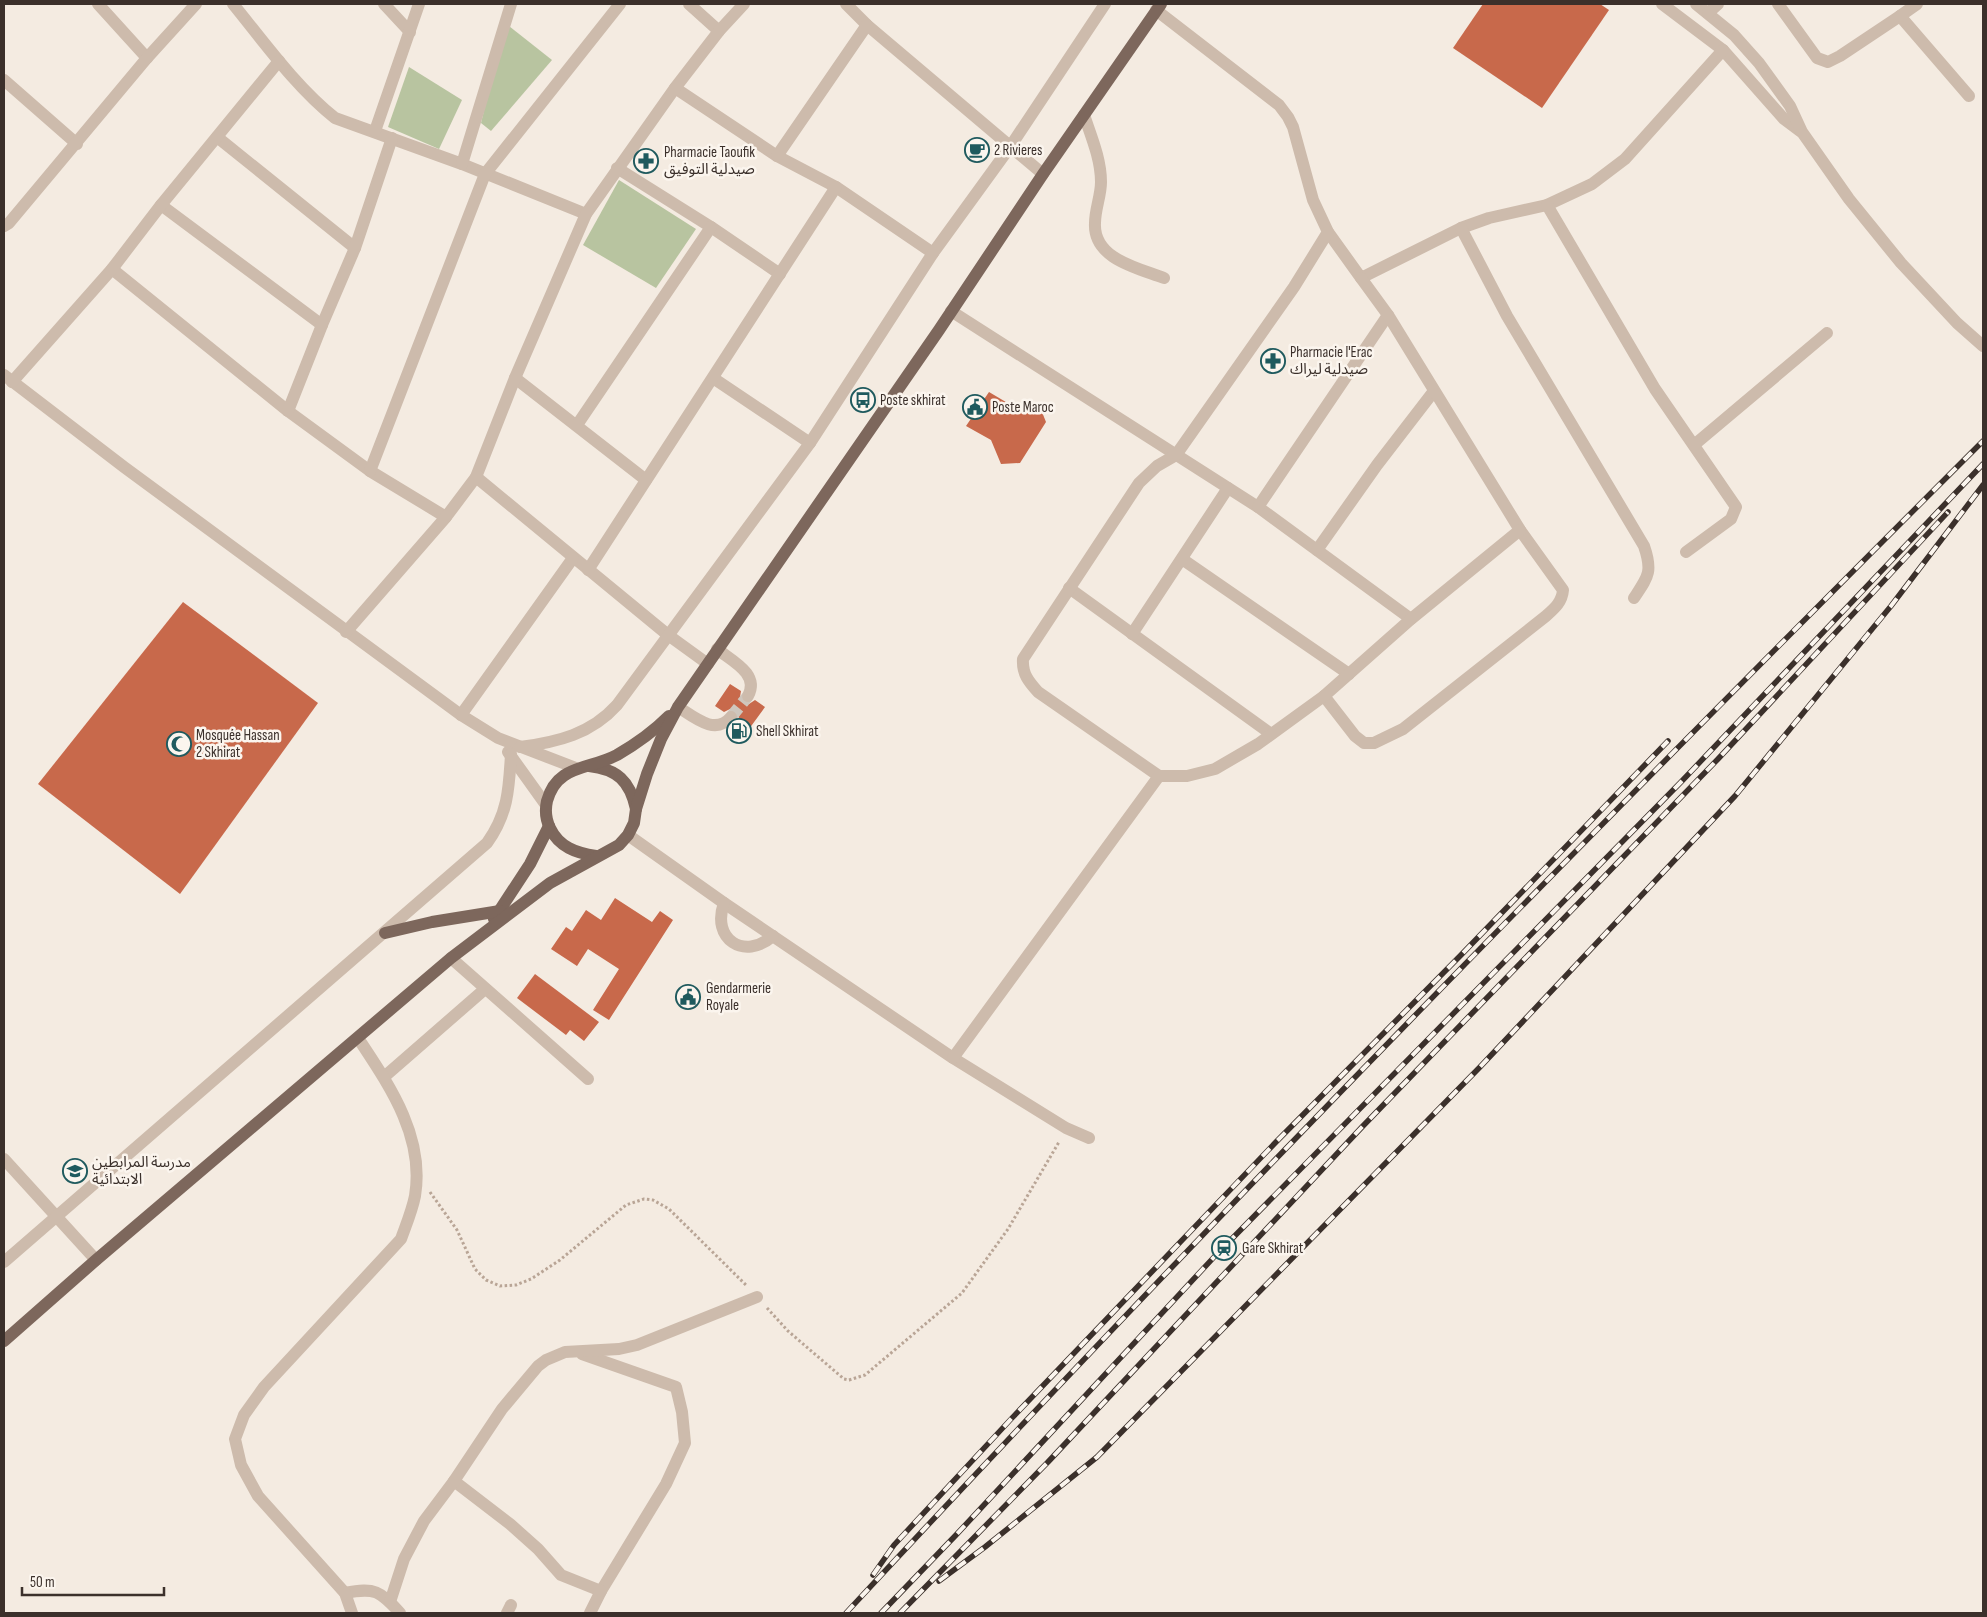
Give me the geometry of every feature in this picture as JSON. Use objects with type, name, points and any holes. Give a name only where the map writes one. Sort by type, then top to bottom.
[{"type":"main road","points":[[4,1341],[96,1260],[451,958],[528,898],[565,874],[619,845],[628,835],[634,823],[636,809],[647,774],[661,740],[678,707],[1159,7]]},
{"type":"main road","points":[[596,856],[581,854],[567,848],[556,839],[549,826],[546,806],[556,783],[565,774],[576,768],[589,766],[614,756],[638,743],[678,707]]},
{"type":"main road","points":[[589,766],[603,768],[616,773],[626,783],[633,795],[636,809]]},
{"type":"main road","points":[[486,931],[530,864],[549,826]]},
{"type":"main road","points":[[384,933],[432,922],[500,911]]},
{"type":"street","points":[[98,4],[147,58]]},
{"type":"street","points":[[4,226],[9,223],[147,58],[196,4]]},
{"type":"street","points":[[232,4],[279,61],[323,109],[335,118],[462,164],[586,214]]},
{"type":"street","points":[[384,4],[410,32]]},
{"type":"street","points":[[375,131],[419,4]]},
{"type":"street","points":[[462,164],[511,4]]},
{"type":"street","points":[[370,471],[484,174],[620,4]]},
{"type":"street","points":[[689,4],[719,31]]},
{"type":"street","points":[[346,632],[446,517],[476,477],[586,214],[675,88],[719,31],[744,4]]},
{"type":"street","points":[[846,4],[867,25],[1043,174]]},
{"type":"street","points":[[515,750],[583,732],[599,722],[617,705],[810,443],[933,253],[1010,147],[1105,4]]},
{"type":"street","points":[[1662,4],[1723,50],[1784,119],[1802,132]]},
{"type":"street","points":[[1696,4],[1734,35],[1759,63],[1790,106],[1802,132],[1849,200],[1901,263],[1957,323],[1983,346]]},
{"type":"street","points":[[1708,12],[1718,4]]},
{"type":"street","points":[[1778,4],[1817,58],[1828,62],[1840,56],[1917,4]]},
{"type":"street","points":[[1159,7],[1279,105],[1288,117],[1313,200],[1328,232],[1388,315],[1520,530],[1563,590],[1558,606],[1402,729],[1374,744],[1364,743],[1355,736],[1324,696]]},
{"type":"street","points":[[1900,16],[1969,96]]},
{"type":"street","points":[[777,156],[867,25]]},
{"type":"street","points":[[1361,278],[1461,228],[1489,218],[1547,205],[1592,184],[1625,159],[1723,50]]},
{"type":"street","points":[[279,61],[161,205],[112,269],[8,378],[346,632],[461,714],[515,750],[576,768]]},
{"type":"street","points":[[4,80],[77,144]]},
{"type":"street","points":[[675,88],[777,156],[836,187],[933,253]]},
{"type":"street","points":[[1084,115],[1100,170],[1101,183],[1094,226],[1098,242],[1114,258],[1164,278]]},
{"type":"street","points":[[217,137],[355,248]]},
{"type":"street","points":[[288,410],[355,248],[392,138]]},
{"type":"street","points":[[617,168],[711,227],[780,274]]},
{"type":"street","points":[[588,570],[836,187]]},
{"type":"street","points":[[161,205],[322,325]]},
{"type":"street","points":[[1547,205],[1655,389],[1736,507],[1731,518],[1686,552]]},
{"type":"street","points":[[577,425],[711,227]]},
{"type":"street","points":[[1461,228],[1507,316],[1644,546],[1649,559],[1649,576],[1634,598]]},
{"type":"street","points":[[1328,232],[1294,287],[1176,454],[1157,466],[1138,483],[1023,659],[1022,669],[1026,676],[1038,692],[1159,776],[1187,776],[1215,769],[1258,744],[1324,696],[1411,619],[1520,530]]},
{"type":"street","points":[[112,269],[288,410],[370,471],[446,517]]},
{"type":"street","points":[[951,311],[1258,506],[1411,619]]},
{"type":"street","points":[[1258,506],[1388,315]]},
{"type":"street","points":[[1694,445],[1827,333]]},
{"type":"street","points":[[516,378],[646,480]]},
{"type":"street","points":[[713,378],[810,443]]},
{"type":"street","points":[[1317,550],[1377,465],[1434,391]]},
{"type":"street","points":[[476,477],[668,635],[708,664]]},
{"type":"street","points":[[1132,634],[1228,488]]},
{"type":"street","points":[[461,714],[573,558]]},
{"type":"street","points":[[1182,559],[1349,674]]},
{"type":"street","points":[[1069,588],[1271,734]]},
{"type":"street","points":[[717,649],[748,674],[752,685],[748,696]]},
{"type":"street","points":[[678,707],[709,725],[721,725],[731,717]]},
{"type":"street","points":[[515,750],[546,806]]},
{"type":"street","points":[[4,1262],[487,843],[496,831],[507,802],[515,750]]},
{"type":"street","points":[[953,1058],[1159,776]]},
{"type":"street","points":[[628,835],[724,903],[953,1058],[1066,1128],[1089,1138]]},
{"type":"street","points":[[724,903],[720,915],[721,927],[728,938],[738,946],[751,948],[764,945],[774,936]]},
{"type":"street","points":[[451,958],[588,1079]]},
{"type":"street","points":[[384,1077],[485,989]]},
{"type":"street","points":[[352,1613],[345,1593],[258,1496],[241,1465],[236,1440],[244,1414],[264,1387],[401,1240],[410,1217],[417,1174],[411,1133],[384,1077],[358,1038]]},
{"type":"street","points":[[4,1159],[96,1260]]},
{"type":"street","points":[[390,1602],[404,1560],[424,1521],[454,1481],[502,1409],[538,1366],[555,1355],[619,1349],[637,1345],[757,1297]]},
{"type":"street","points":[[575,1352],[676,1387],[682,1412],[685,1443],[666,1484],[601,1591],[590,1613]]},
{"type":"street","points":[[454,1481],[517,1530],[538,1549],[561,1575],[601,1591]]},
{"type":"street","points":[[345,1593],[360,1590],[375,1591],[390,1602],[400,1613]]},
{"type":"path","points":[[417,1174],[457,1230],[475,1269],[493,1284],[508,1286],[524,1283],[560,1260],[626,1205],[644,1199],[653,1200],[669,1209],[757,1297],[788,1332],[844,1380],[849,1380],[865,1374],[962,1293],[1008,1229],[1066,1128]]},
{"type":"green space","points":[[505,23],[552,60],[491,131],[481,123]]},
{"type":"green space","points":[[409,67],[462,100],[439,149],[388,127]]},
{"type":"green space","points":[[619,180],[696,229],[656,288],[583,245]]},
{"type":"building","points":[[1483,4],[1600,4],[1609,10],[1542,108],[1453,48]]},
{"type":"building","points":[[989,392],[1016,408],[1040,407],[1046,422],[1020,463],[1001,464],[991,440],[966,426]]},
{"type":"building","name":"Mosquée Hassan 2 Skhirat","points":[[183,602],[318,703],[180,894],[38,784]]},
{"type":"building","points":[[730,684],[741,691],[740,697],[742,702],[749,704],[755,700],[765,707],[749,729],[738,721],[737,711],[730,709],[724,712],[715,706]]},
{"type":"building","points":[[615,898],[652,922],[660,911],[673,920],[609,1020],[593,1010],[619,969],[588,949],[577,966],[551,949],[566,927],[572,931],[586,910],[601,920]]},
{"type":"building","points":[[535,974],[599,1022],[584,1041],[570,1030],[566,1035],[517,998]]},
{"type":"tunnel","points":[[731,717],[748,696]]},
{"type":"railway","points":[[846,1613],[1267,1168],[1695,730],[1983,441]]},
{"type":"railway","points":[[881,1613],[1215,1256],[1681,782],[1983,464]]},
{"type":"railway","points":[[939,1581],[985,1547],[1097,1457],[1480,1067],[1735,796],[1891,606],[1983,485]]},
{"type":"railway","points":[[900,1613],[1048,1462],[1362,1127],[1718,759],[1948,512]]},
{"type":"railway","points":[[873,1575],[894,1545],[1012,1418],[1275,1143],[1461,955],[1668,741]]},
{"type":"place","name":"2 Rivieres","points":[[977,150]]},
{"type":"place","name":"Pharmacie Taoufik صيدلية التوفيق","points":[[646,161]]},
{"type":"place","name":"Pharmacie l'Erac صيدلية ليراك","points":[[1273,361]]},
{"type":"place","name":"Poste skhirat","points":[[863,400]]},
{"type":"place","name":"Poste Maroc","points":[[975,407]]},
{"type":"place","name":"Shell Skhirat","points":[[739,731]]},
{"type":"place","name":"Mosquée Hassan 2 Skhirat","points":[[179,744]]},
{"type":"place","name":"Gendarmerie Royale","points":[[688,997]]},
{"type":"place","name":"مدرسة المرابطين الابتدائية","points":[[75,1171]]},
{"type":"place","name":"Gare Skhirat","points":[[1224,1248]]}]
